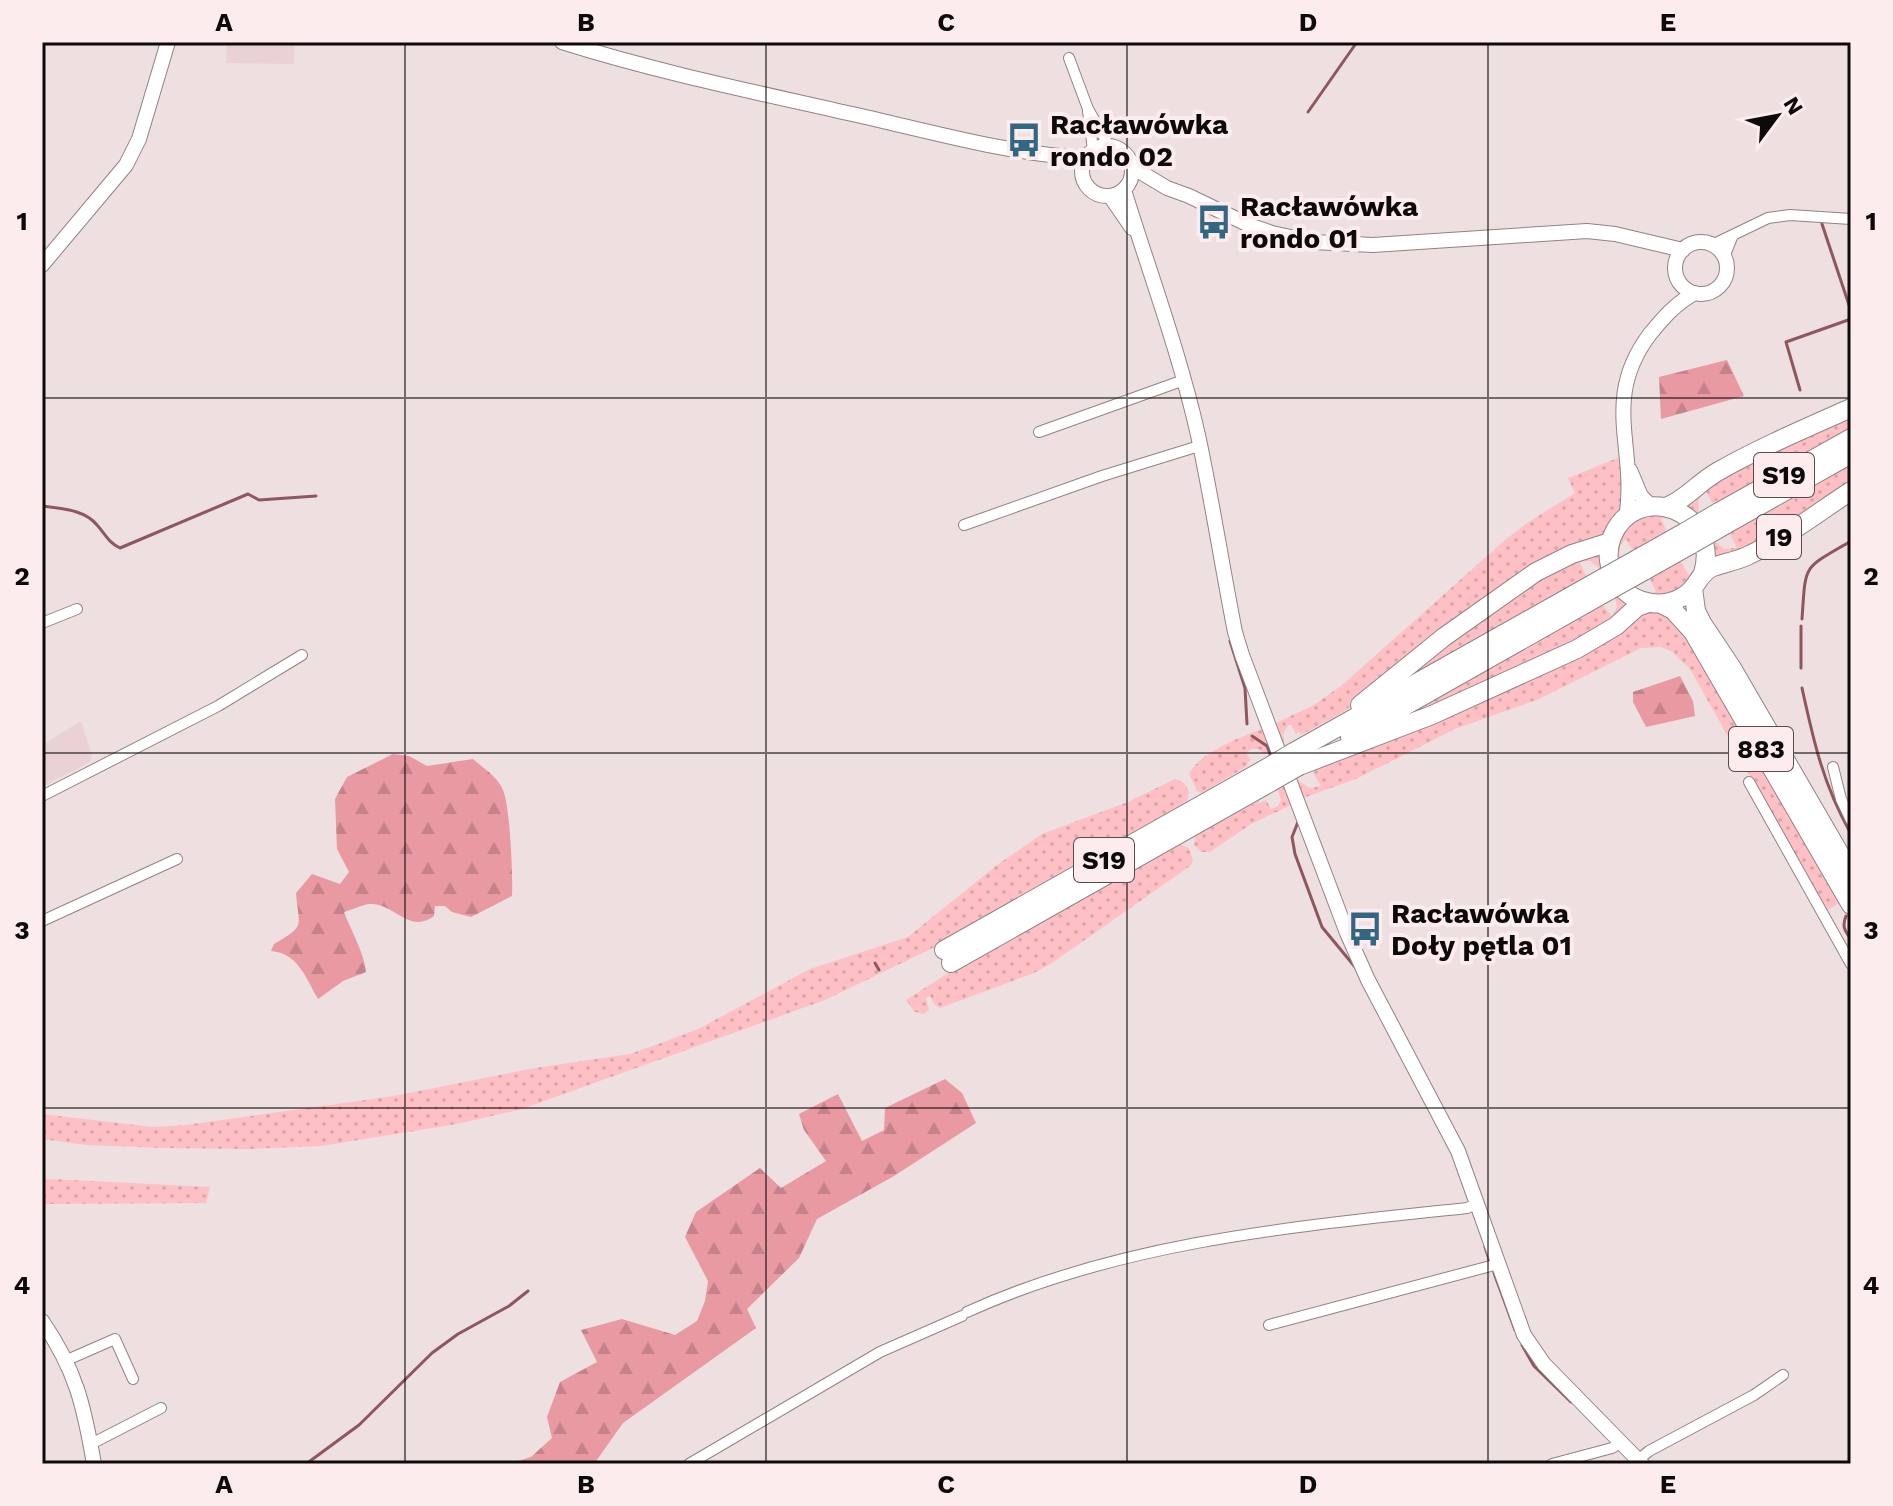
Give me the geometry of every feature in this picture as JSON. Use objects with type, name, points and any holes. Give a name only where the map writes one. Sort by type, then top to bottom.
[{"type":"highway","points":[[1323,736],[1444,637],[1536,572],[1572,554],[1610,542],[1617,527],[1640,509],[1683,499],[1698,484],[1727,467],[1851,408]]},
{"type":"highway","name":"S19","points":[[948,956],[1688,538],[1851,438]]},
{"type":"highway","name":"S19","points":[[1721,519],[1851,454]]},
{"type":"highway","name":"19","points":[[1698,580],[1757,551],[1851,491]]},
{"type":"highway","name":"883","points":[[1659,507],[1682,513],[1698,528],[1706,550],[1698,580],[1696,611],[1851,873]]},
{"type":"highway","name":"883","points":[[1610,542],[1609,560],[1614,578],[1626,592],[1679,615],[1693,632],[1851,905]]},
{"type":"highway","points":[[1296,759],[1432,715],[1598,638],[1637,607],[1679,599],[1698,580]]},
{"type":"highway","name":"S19","points":[[1296,759],[1323,736],[1607,584]]},
{"type":"street","points":[[42,265],[126,165],[139,139],[168,42]]},
{"type":"street","points":[[562,42],[649,67],[1048,157],[1087,161],[1109,146]]},
{"type":"street","points":[[1069,58],[1088,109],[1109,146],[1123,151],[1132,167],[1167,188],[1272,233],[1333,245],[1373,245],[1579,231],[1615,234],[1646,242],[1679,256]]},
{"type":"street","points":[[1088,109],[1088,188],[1103,196],[1121,190],[1167,188]]},
{"type":"street","points":[[1132,167],[1121,190],[1119,213],[1135,232],[1158,292],[1184,380],[1235,632],[1254,690],[1347,933],[1368,980],[1449,1132],[1520,1327],[1535,1353],[1640,1462],[1649,1451],[1754,1395],[1783,1375]]},
{"type":"street","points":[[1679,256],[1697,243],[1712,245],[1768,218],[1790,215],[1851,219]]},
{"type":"street","points":[[1724,257],[1733,235]]},
{"type":"street","points":[[1667,313],[1695,293],[1712,292],[1723,282],[1727,267],[1724,257],[1712,245]]},
{"type":"street","points":[[1626,518],[1628,466],[1622,422],[1626,381],[1641,347],[1667,313],[1679,282],[1679,256]]},
{"type":"street","points":[[1679,282],[1695,293]]},
{"type":"street","points":[[1039,432],[1184,380]]},
{"type":"street","points":[[964,525],[1102,476],[1199,446]]},
{"type":"street","points":[[1628,466],[1641,496],[1659,507]]},
{"type":"street","points":[[42,623],[77,609]]},
{"type":"street","points":[[42,796],[206,712],[302,655]]},
{"type":"street","points":[[1833,767],[1841,799],[1851,820]]},
{"type":"street","points":[[1749,782],[1851,964]]},
{"type":"street","points":[[42,921],[177,859]]},
{"type":"street","points":[[689,1464],[880,1352],[1050,1280],[1163,1251],[1257,1234],[1467,1208],[1477,1204]]},
{"type":"street","points":[[1269,1325],[1498,1264]]},
{"type":"street","points":[[42,1321],[67,1360],[82,1402],[94,1464]]},
{"type":"street","points":[[67,1360],[115,1339],[133,1379]]},
{"type":"street","points":[[91,1444],[161,1408]]},
{"type":"street","points":[[1552,1464],[1612,1448],[1620,1443]]},
{"type":"shaded area","points":[[227,42],[295,42],[294,64],[226,63]]},
{"type":"shaded area","points":[[1851,413],[1851,428],[1719,502],[1712,503],[1706,491],[1698,500],[1699,513],[1695,515],[1684,504],[1705,485]]},
{"type":"shaded area","points":[[1620,457],[1624,507],[1607,532],[1338,715],[1301,735],[1288,725],[1282,744],[1276,723],[1312,706],[1341,686],[1505,540],[1575,493],[1568,478]]},
{"type":"shaded area","points":[[1851,463],[1851,484],[1755,545],[1713,561],[1711,543],[1715,541],[1724,549],[1737,548],[1730,534],[1734,529]]},
{"type":"shaded area","points":[[1658,513],[1677,520],[1661,519],[1666,530],[1664,534],[1635,549],[1626,539],[1620,546],[1617,559],[1619,541],[1627,528]]},
{"type":"shaded area","points":[[1601,551],[1604,567],[1600,569],[1590,561],[1580,562],[1586,576],[1584,579],[1388,690],[1447,640],[1549,570]]},
{"type":"shaded area","points":[[1678,561],[1689,575],[1695,568],[1686,584],[1667,595],[1644,594],[1632,587],[1647,594],[1656,592],[1650,579],[1652,576]]},
{"type":"shaded area","points":[[1620,594],[1632,604],[1591,636],[1385,727],[1599,606],[1603,606],[1612,616],[1617,607],[1615,597]]},
{"type":"shaded area","points":[[1649,612],[1675,618],[1843,901],[1826,911],[1690,669],[1671,651],[1660,647],[1641,648],[1539,699],[1455,729],[1358,778],[1303,798],[1297,780],[1310,788],[1321,786],[1313,773],[1318,766]]},
{"type":"shaded area","points":[[81,721],[92,755],[90,762],[42,787],[42,745]]},
{"type":"shaded area","points":[[1264,730],[1273,749],[1265,754],[1251,749],[1246,753],[1251,760],[1247,766],[1202,793],[1197,791],[1189,774],[1194,766],[1220,747]]},
{"type":"shaded area","points":[[1175,779],[1184,783],[1189,792],[1187,802],[935,947],[825,1000],[522,1109],[457,1124],[321,1146],[163,1148],[86,1145],[42,1139],[42,1114],[153,1127],[186,1125],[394,1096],[535,1068],[630,1054],[700,1028],[810,969],[908,937],[997,865],[1042,834],[1128,802]]},
{"type":"shaded area","points":[[1287,785],[1292,803],[1287,807],[1251,824],[1210,852],[1201,852],[1194,845],[1195,836],[1259,801],[1266,800],[1271,809],[1278,806],[1281,800],[1278,790]]},
{"type":"shaded area","points":[[1180,845],[1189,848],[1193,861],[1190,866],[1052,963],[1034,973],[940,1008],[930,996],[926,998],[929,1010],[924,1014],[915,1012],[906,1000],[945,975]]},
{"type":"shaded area","points":[[42,1180],[210,1187],[206,1203],[42,1204]]},
{"type":"green space","points":[[1727,360],[1744,396],[1661,419],[1659,377]]},
{"type":"green space","points":[[1680,676],[1693,701],[1695,716],[1646,727],[1633,702],[1633,692]]},
{"type":"green space","points":[[393,754],[409,756],[427,766],[473,759],[498,781],[508,810],[512,896],[471,917],[452,912],[445,906],[435,906],[434,916],[417,922],[378,905],[366,905],[344,912],[366,972],[343,981],[318,999],[295,962],[288,956],[271,951],[274,944],[296,929],[299,920],[296,893],[312,874],[340,884],[349,872],[337,849],[335,799],[347,777]]},
{"type":"green space","points":[[945,1079],[962,1093],[976,1123],[894,1176],[817,1219],[799,1258],[747,1309],[756,1328],[623,1423],[594,1464],[508,1464],[531,1457],[552,1438],[547,1417],[560,1382],[597,1362],[581,1330],[622,1319],[675,1335],[697,1321],[705,1301],[708,1281],[685,1237],[696,1212],[760,1168],[781,1188],[826,1161],[804,1130],[799,1114],[838,1094],[862,1141],[884,1130],[885,1108]]},
{"type":"waterway","points":[[1308,112],[1357,42]]},
{"type":"waterway","points":[[1822,224],[1851,311]]},
{"type":"waterway","points":[[1800,390],[1786,342],[1851,319]]},
{"type":"waterway","points":[[42,506],[86,516],[120,548],[248,494],[259,500],[316,496]]},
{"type":"waterway","points":[[1802,619],[1804,587],[1810,570],[1823,557],[1851,541]]},
{"type":"waterway","points":[[1801,626],[1801,668]]},
{"type":"waterway","points":[[1230,641],[1245,688],[1247,724]]},
{"type":"waterway","points":[[1802,688],[1826,780],[1851,834]]},
{"type":"waterway","points":[[1252,736],[1267,746],[1272,759]]},
{"type":"waterway","points":[[1298,822],[1292,837],[1295,854],[1322,927],[1355,967]]},
{"type":"waterway","points":[[1846,916],[1844,928],[1851,939]]},
{"type":"waterway","points":[[875,963],[879,970]]},
{"type":"waterway","points":[[1485,1247],[1490,1262]]},
{"type":"waterway","points":[[1494,1273],[1515,1330]]},
{"type":"waterway","points":[[306,1464],[359,1425],[432,1353],[528,1291]]},
{"type":"waterway","points":[[1522,1345],[1534,1366],[1571,1402]]},
{"type":"place","name":"Racławówka rondo 02","points":[[1024,140]]},
{"type":"place","name":"Racławówka rondo 01","points":[[1214,222]]},
{"type":"place","name":"Racławówka Doły pętla 01","points":[[1365,929]]}]
